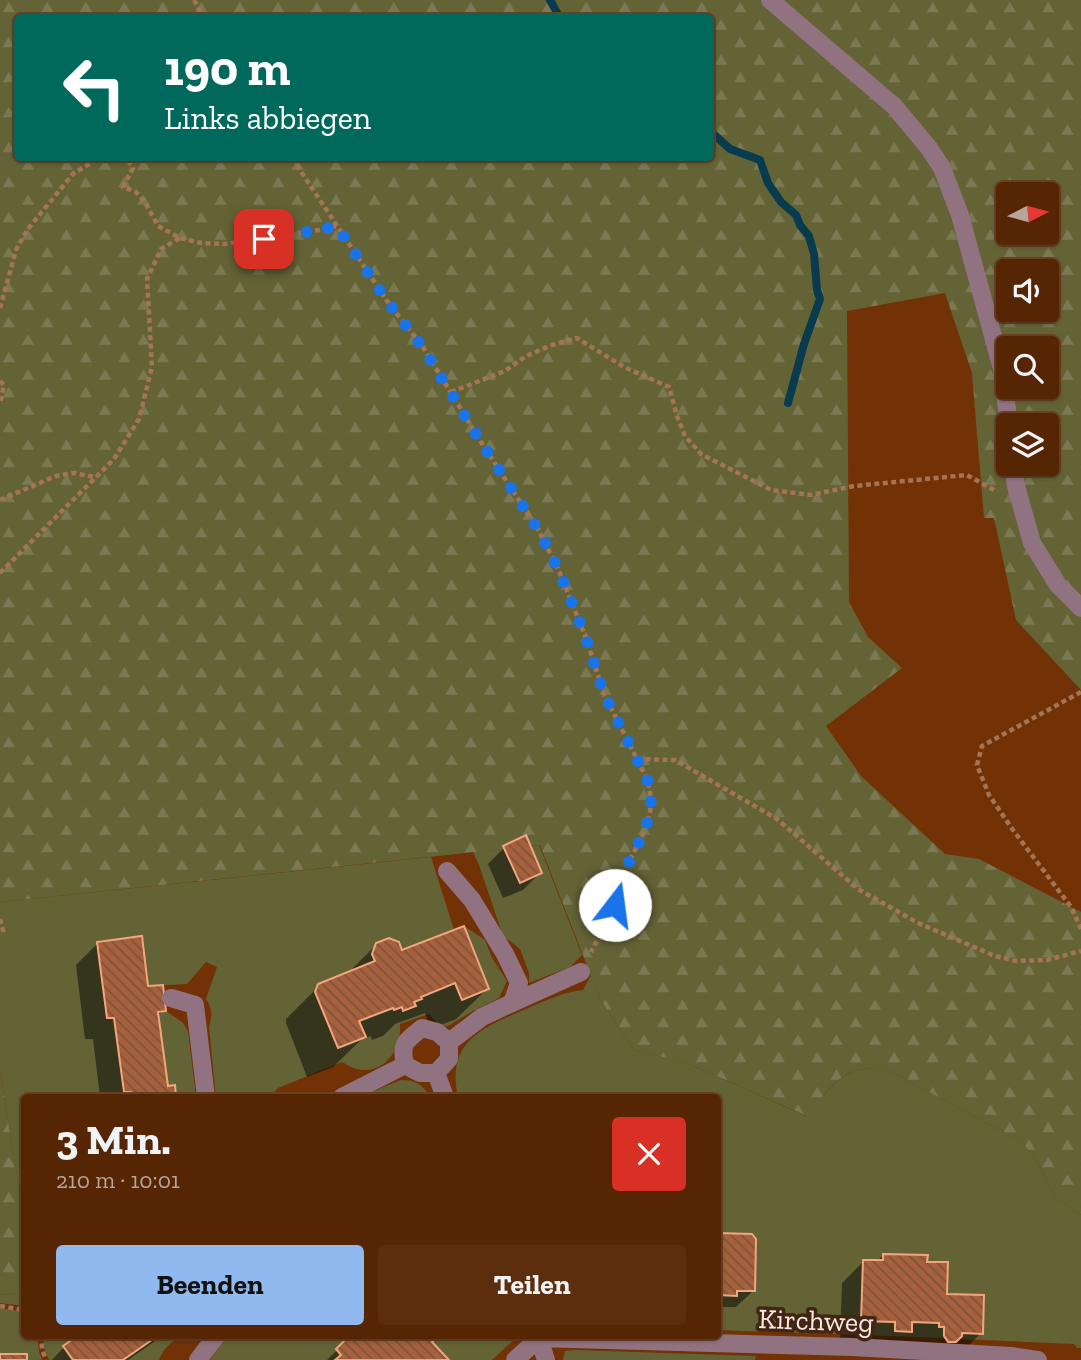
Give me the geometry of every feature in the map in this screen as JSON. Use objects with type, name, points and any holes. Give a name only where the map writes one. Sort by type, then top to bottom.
[{"type":"street","points":[[770,0],[894,106],[942,168],[960,215],[1002,369],[1008,413]]},
{"type":"street","points":[[1015,476],[1032,543],[1058,585],[1081,608]]},
{"type":"street","points":[[447,871],[472,900],[505,954],[519,983],[512,1003]]},
{"type":"street","points":[[449,1042],[481,1017],[581,972]]},
{"type":"street","points":[[171,998],[195,1005],[206,1094]]},
{"type":"street","points":[[422,1028],[437,1032],[449,1042],[449,1059],[436,1073],[419,1073],[405,1065],[402,1052],[408,1040],[422,1028]]},
{"type":"street","points":[[348,1094],[405,1065]]},
{"type":"street","points":[[436,1073],[444,1094]]},
{"type":"street","points":[[198,1360],[215,1339]]},
{"type":"street","points":[[516,1360],[535,1339]]},
{"type":"street","points":[[539,1339],[546,1360]]},
{"type":"street","name":"Kirchweg","points":[[583,1339],[776,1352],[1011,1356],[1038,1360]]},
{"type":"path","points":[[0,308],[16,250],[27,230],[73,174],[94,161]]},
{"type":"path","points":[[124,161],[133,168],[123,187],[136,192],[159,226],[180,238],[201,243],[225,244],[337,226]]},
{"type":"path","points":[[294,161],[387,301],[423,348],[539,531],[559,571],[586,638],[604,694],[648,781],[651,799],[645,830],[625,870],[615,905],[581,972]]},
{"type":"path","points":[[0,573],[114,459],[139,419],[152,367],[147,279],[161,249],[180,238]]},
{"type":"path","points":[[451,392],[505,371],[526,356],[577,338],[624,367],[669,387],[685,436],[701,454],[771,490],[811,495],[854,486],[967,475],[993,489],[1019,498]]},
{"type":"path","points":[[0,381],[4,385],[0,404]]},
{"type":"path","points":[[0,500],[56,476],[74,473],[94,477]]},
{"type":"path","points":[[1081,692],[982,746],[977,765],[989,795],[1072,907],[1081,929]]},
{"type":"path","points":[[637,759],[674,760],[777,819],[858,889],[918,923],[995,956],[1016,961],[1046,960],[1081,951]]},
{"type":"path","points":[[0,919],[4,934]]},
{"type":"path","points":[[0,1306],[21,1310]]},
{"type":"path","points":[[41,1339],[46,1360]]},
{"type":"green space","points":[[0,0],[1081,0],[1081,690],[1016,620],[994,518],[984,518],[972,373],[945,293],[847,311],[849,602],[868,637],[902,668],[826,726],[861,776],[945,854],[979,859],[1081,912],[1081,1215],[1056,1198],[1037,1161],[1021,1141],[884,1068],[869,1068],[847,1074],[831,1087],[807,1116],[687,1063],[634,1050],[600,999],[540,845],[504,846],[504,849],[0,902]]},
{"type":"green space","points":[[539,845],[582,955],[570,967],[529,983],[529,973],[520,949],[503,936],[473,852],[504,849],[520,883],[542,873],[530,846]]},
{"type":"green space","points":[[431,857],[454,930],[402,950],[399,942],[389,938],[377,943],[372,954],[375,961],[318,984],[316,992],[337,1048],[365,1037],[359,1021],[393,1008],[402,1007],[403,1010],[416,1005],[414,1002],[422,999],[421,997],[455,983],[464,926],[485,940],[492,958],[507,981],[499,998],[448,1026],[439,1025],[429,1014],[400,1024],[399,1040],[392,1055],[373,1069],[361,1070],[342,1062],[278,1088],[274,1094],[216,1094],[209,1027],[211,1013],[206,999],[217,967],[206,962],[187,984],[148,986],[142,936],[98,942],[107,1018],[114,1018],[123,1092],[131,1094],[21,1094],[21,1200],[0,1071],[0,902]]},
{"type":"green space","points":[[591,975],[600,999],[634,1050],[687,1063],[806,1116],[847,1074],[869,1068],[884,1068],[1021,1141],[1037,1161],[1056,1198],[1081,1215],[1081,1348],[1074,1344],[960,1339],[948,1342],[944,1338],[721,1330],[721,1094],[458,1094],[457,1062],[471,1039],[482,1030],[510,1016],[554,997],[583,990]]},
{"type":"green space","points":[[166,1011],[182,1022],[188,1031],[196,1094],[176,1094],[175,1085],[168,1086],[158,1012]]},
{"type":"green space","points":[[0,1071],[21,1200],[21,1292],[0,1295]]},
{"type":"green space","points":[[401,1080],[418,1084],[428,1094],[366,1094]]},
{"type":"green space","points":[[21,1292],[21,1306],[0,1303],[0,1295]]},
{"type":"green space","points":[[0,1308],[21,1312],[21,1339],[37,1339],[42,1360],[27,1360],[27,1354],[0,1354]]},
{"type":"green space","points":[[44,1339],[179,1339],[166,1348],[159,1360],[49,1360]]},
{"type":"green space","points":[[225,1339],[515,1339],[492,1360],[210,1360]]},
{"type":"green space","points":[[565,1351],[756,1356],[755,1360],[563,1360]]},
{"type":"building","points":[[526,835],[542,873],[520,883],[503,846]]},
{"type":"building","points":[[464,926],[489,989],[462,1000],[455,983],[421,997],[422,999],[414,1002],[416,1006],[403,1011],[402,1007],[393,1008],[359,1021],[366,1037],[338,1048],[315,992],[318,984],[375,961],[372,954],[376,943],[389,938],[399,942],[402,950]]},
{"type":"building","points":[[142,936],[148,986],[163,985],[166,1011],[158,1012],[168,1086],[175,1085],[176,1094],[124,1092],[114,1018],[107,1018],[97,942]]},
{"type":"building","points":[[721,1233],[752,1234],[756,1239],[755,1291],[737,1291],[737,1296],[721,1295]]},
{"type":"building","points":[[883,1254],[928,1255],[927,1262],[948,1262],[947,1294],[984,1295],[983,1334],[962,1333],[956,1342],[948,1342],[944,1336],[944,1327],[939,1327],[939,1323],[912,1322],[912,1332],[895,1331],[895,1322],[861,1321],[863,1260],[883,1260]]},
{"type":"building","points":[[73,1339],[153,1339],[123,1360],[73,1360],[63,1346]]},
{"type":"building","points":[[346,1339],[435,1339],[432,1342],[449,1360],[335,1360],[341,1355],[336,1349]]},
{"type":"building","points":[[0,1354],[27,1354],[27,1360],[0,1360]]},
{"type":"waterway","points":[[550,0],[558,14]]},
{"type":"waterway","points":[[714,135],[730,149],[760,160],[768,183],[781,202],[796,215],[809,236],[814,254],[820,299],[788,403]]},
{"type":"route","points":[[264,239],[337,226],[387,301],[423,348],[539,531],[559,571],[586,638],[604,694],[648,781],[650,812],[645,830],[625,870],[615,905]]}]
